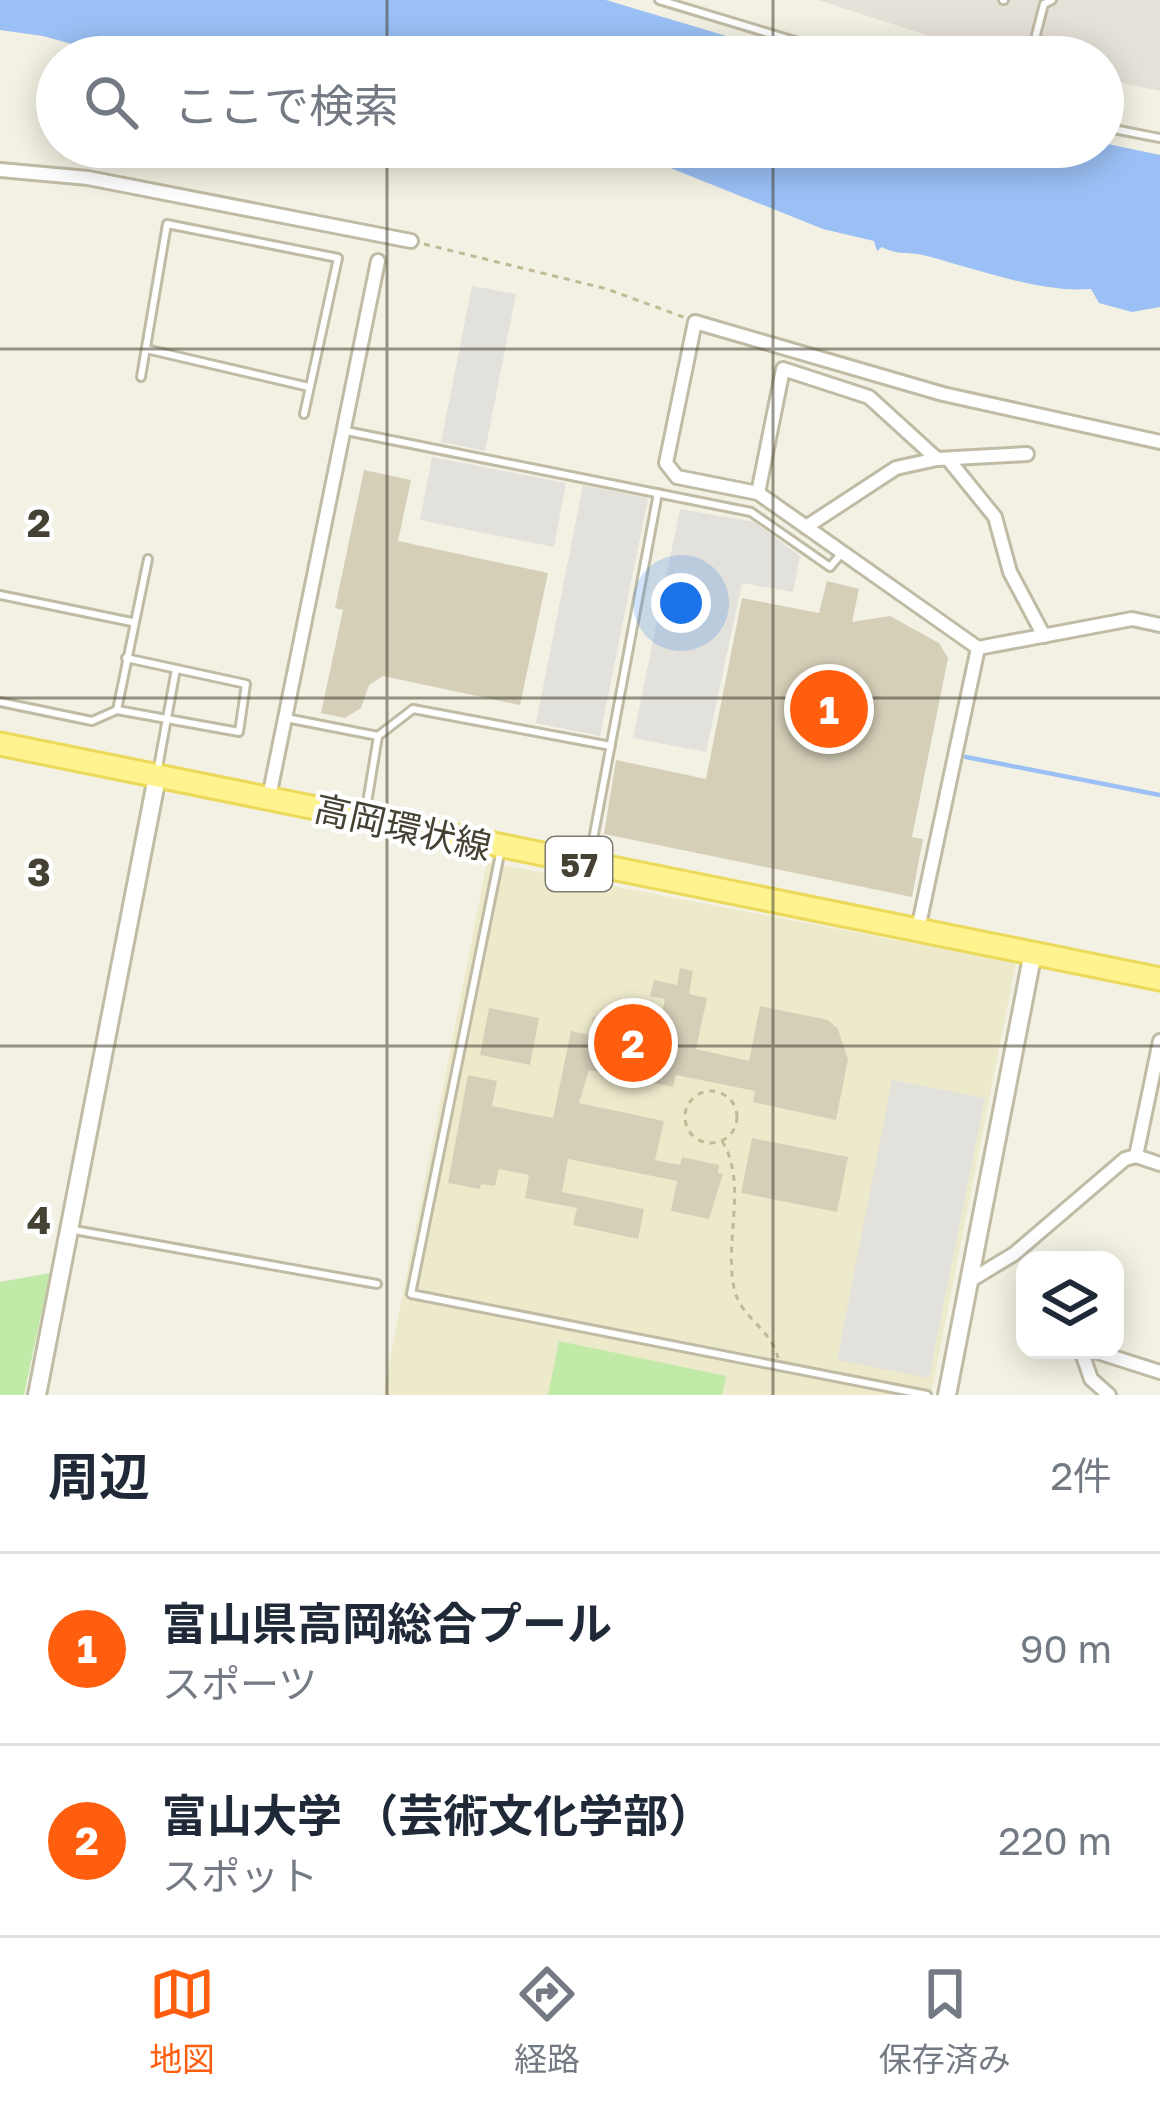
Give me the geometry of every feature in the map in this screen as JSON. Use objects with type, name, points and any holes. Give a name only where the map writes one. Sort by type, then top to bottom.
[{"type":"main road","name":"高岡環状線","points":[[0,744],[1160,979]]},
{"type":"street","points":[[0,170],[88,178],[411,241]]},
{"type":"street","points":[[269,797],[378,261]]},
{"type":"street","points":[[1160,442],[943,394],[695,322],[669,471],[758,493],[978,648],[1132,619],[1160,625]]},
{"type":"street","points":[[758,493],[783,369],[869,397],[942,459],[995,518],[1010,572],[1044,635]]},
{"type":"street","points":[[806,527],[896,468],[942,459],[1027,454]]},
{"type":"street","points":[[918,929],[978,648]]},
{"type":"street","points":[[37,1395],[157,777]]},
{"type":"street","points":[[947,1395],[1034,952]]},
{"type":"street","points":[[1136,1156],[1160,1041]]},
{"type":"street","points":[[1017,1251],[1125,1160],[1136,1156],[1160,1164]]},
{"type":"street","points":[[971,1280],[1016,1252]]},
{"type":"street","points":[[1084,1359],[1091,1379],[1109,1395]]},
{"type":"street","points":[[1119,1359],[1160,1372]]},
{"type":"lane","points":[[658,0],[778,36]]},
{"type":"lane","points":[[1036,34],[1046,1]]},
{"type":"lane","points":[[1124,131],[1160,138]]},
{"type":"lane","points":[[141,377],[167,224],[338,258],[304,414]]},
{"type":"lane","points":[[146,349],[310,387]]},
{"type":"lane","points":[[342,430],[751,512],[830,567],[843,552]]},
{"type":"lane","points":[[589,866],[658,493]]},
{"type":"lane","points":[[117,710],[148,559]]},
{"type":"lane","points":[[0,595],[132,622]]},
{"type":"lane","points":[[0,702],[92,721],[117,710],[239,732],[247,684],[125,658]]},
{"type":"lane","points":[[157,777],[176,669]]},
{"type":"lane","points":[[365,819],[378,736],[413,710],[611,746]]},
{"type":"lane","points":[[285,717],[378,736]]},
{"type":"lane","points":[[501,849],[411,1294],[926,1395]]},
{"type":"lane","points":[[72,1230],[377,1284]]},
{"type":"path","points":[[411,241],[607,289],[695,322]]},
{"type":"path","points":[[713,1091],[734,1105],[734,1129],[722,1141],[697,1139],[686,1126],[686,1108],[697,1095],[713,1091]]},
{"type":"path","points":[[722,1141],[736,1163],[733,1285],[741,1307],[775,1346],[779,1366]]},
{"type":"shaded area","points":[[818,0],[1160,0],[1160,91],[1124,83],[1124,36],[929,36]]},
{"type":"shaded area","points":[[472,286],[516,294],[485,451],[441,442]]},
{"type":"shaded area","points":[[432,457],[566,483],[554,547],[420,520]]},
{"type":"shaded area","points":[[583,485],[648,498],[600,736],[536,723]]},
{"type":"shaded area","points":[[680,509],[754,522],[800,556],[793,592],[742,583],[706,752],[633,738]]},
{"type":"shaded area","points":[[487,862],[1016,963],[931,1395],[383,1395]]},
{"type":"shaded area","points":[[892,1080],[985,1098],[929,1378],[837,1360]]},
{"type":"green space","points":[[50,1273],[24,1395],[0,1395],[0,1282]]},
{"type":"green space","points":[[559,1341],[726,1376],[722,1395],[548,1395]]},
{"type":"water","points":[[0,0],[606,0],[727,36],[43,36],[0,30]]},
{"type":"water","points":[[1124,147],[1160,155],[1160,307],[1132,312],[1099,303],[1091,289],[1030,284],[921,255],[882,247],[877,251],[874,241],[823,229],[670,168],[1124,168]]},
{"type":"building","points":[[364,470],[411,480],[398,541],[548,573],[520,705],[383,676],[369,685],[361,708],[345,718],[321,713],[343,610],[335,608]]},
{"type":"building","points":[[827,581],[859,589],[852,622],[890,616],[939,643],[948,658],[912,837],[923,839],[912,897],[604,834],[616,760],[706,779],[742,598],[819,613]]},
{"type":"building","points":[[680,968],[693,971],[689,994],[707,998],[696,1049],[749,1061],[760,1006],[828,1020],[838,1029],[848,1059],[836,1120],[753,1102],[755,1091],[676,1075],[673,1087],[589,1070],[579,1103],[664,1121],[655,1160],[680,1165],[682,1157],[719,1165],[718,1173],[723,1174],[709,1219],[671,1211],[677,1181],[568,1159],[562,1192],[644,1209],[638,1239],[573,1225],[577,1208],[525,1198],[529,1175],[499,1169],[495,1186],[481,1184],[480,1189],[448,1183],[468,1075],[497,1081],[492,1106],[553,1118],[571,1031],[590,1035],[593,1017],[617,1022],[614,1033],[656,1042],[665,999],[650,996],[654,980],[677,985]]},
{"type":"building","points":[[489,1008],[539,1018],[530,1065],[480,1055]]},
{"type":"building","points":[[752,1138],[848,1157],[837,1212],[741,1193]]},
{"type":"waterway","points":[[966,757],[1160,795]]},
{"type":"place","name":"富山県高岡総合プール","points":[[829,709]]},
{"type":"place","name":"富山大学 （芸術文化学部）","points":[[633,1043]]}]
